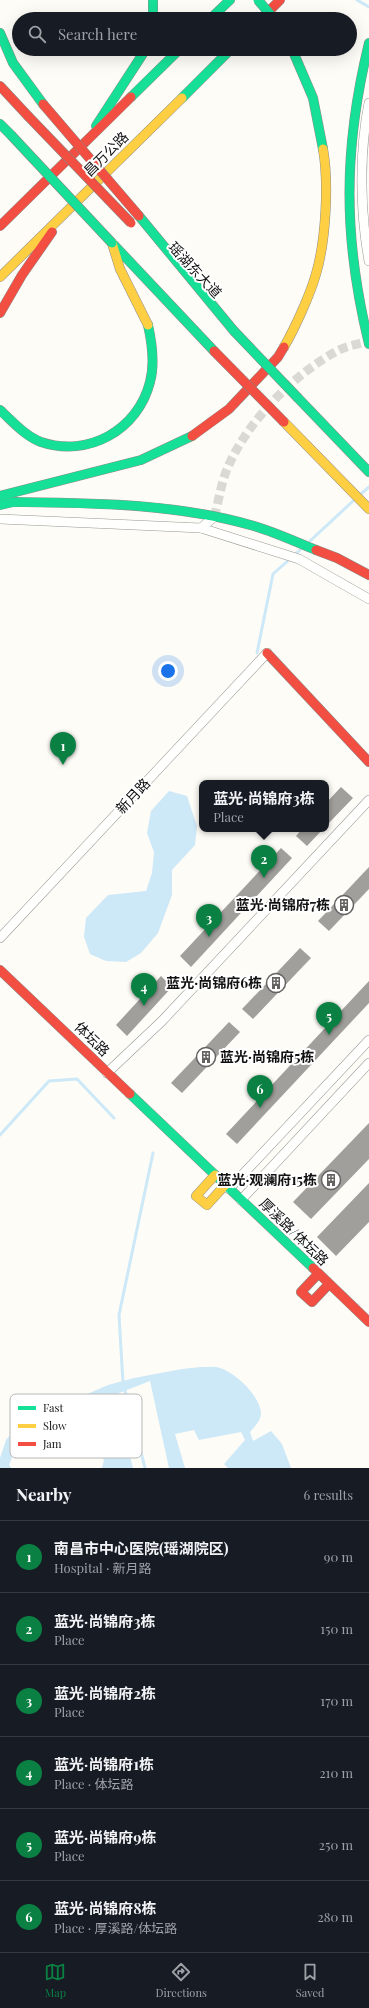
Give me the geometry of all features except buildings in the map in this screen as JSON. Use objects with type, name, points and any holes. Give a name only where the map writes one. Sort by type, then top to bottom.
[{"type":"main road","points":[[153,0],[153,12]]},
{"type":"main road","points":[[217,12],[230,0]]},
{"type":"main road","points":[[258,0],[268,12]]},
{"type":"main road","points":[[268,12],[280,0]]},
{"type":"main road","points":[[0,33],[13,63],[43,104],[139,216],[234,331]]},
{"type":"main road","points":[[369,43],[353,116],[348,168],[348,215],[355,281],[369,344]]},
{"type":"main road","points":[[87,140],[141,56]]},
{"type":"main road","name":"昌万公路","points":[[0,226],[173,56]]},
{"type":"main road","name":"昌万公路","points":[[0,277],[224,56]]},
{"type":"main road","points":[[0,496],[141,460],[191,437],[229,409],[278,356],[290,336],[316,274],[324,226],[326,166],[313,98],[295,56]]},
{"type":"main road","name":"瑶湖东大道","points":[[0,86],[369,472]]},
{"type":"main road","points":[[0,124],[214,351],[369,509]]},
{"type":"main road","points":[[0,132],[11,135]]},
{"type":"main road","points":[[0,215],[33,194]]},
{"type":"main road","points":[[0,312],[22,275],[63,216]]},
{"type":"main road","points":[[0,410],[25,432],[40,442],[56,446],[83,447],[110,438],[134,418],[150,387],[153,360],[146,320],[120,270],[112,243]]},
{"type":"main road","points":[[0,505],[13,502],[105,503],[191,512],[254,526],[338,558],[369,575]]},
{"type":"main road","points":[[267,653],[369,762]]},
{"type":"main road","name":"体坛路","points":[[0,970],[165,1128]]},
{"type":"main road","name":"厚溪路/体坛路","points":[[165,1128],[369,1322]]},
{"type":"main road","points":[[215,1175],[196,1196],[207,1205],[227,1187]]},
{"type":"main road","points":[[318,1274],[301,1292],[312,1302],[329,1284]]},
{"type":"street","points":[[369,103],[362,176],[365,240],[369,261]]},
{"type":"street","points":[[201,528],[214,517]]},
{"type":"street","points":[[0,519],[201,528],[299,559],[369,599]]},
{"type":"street","name":"新月路","points":[[0,938],[267,653]]},
{"type":"street","points":[[107,1073],[162,1021],[369,800]]},
{"type":"street","points":[[227,1187],[369,1040]]},
{"type":"street","points":[[241,1200],[369,1063]]},
{"type":"water","points":[[169,791],[187,796],[197,826],[195,845],[172,870],[172,895],[158,933],[141,953],[126,962],[106,961],[90,954],[84,937],[86,918],[108,895],[146,891],[152,873],[154,852],[147,833],[151,811]]},
{"type":"water","points":[[201,1367],[220,1368],[240,1380],[252,1393],[260,1406],[261,1416],[250,1432],[253,1441],[271,1431],[282,1444],[291,1468],[228,1468],[224,1464],[245,1440],[241,1432],[199,1440],[194,1430],[175,1434],[185,1468],[169,1468],[150,1381],[117,1394],[87,1394],[108,1385],[134,1378]]},
{"type":"water","points":[[10,1435],[10,1458],[12,1458],[9,1465],[11,1468],[0,1468],[0,1458],[6,1440]]},
{"type":"water","points":[[103,1458],[130,1458],[133,1468],[102,1468],[104,1460]]},
{"type":"waterway","points":[[357,0],[369,7]]},
{"type":"waterway","points":[[362,493],[369,487]]},
{"type":"waterway","points":[[310,541],[353,501]]},
{"type":"waterway","points":[[257,653],[273,574],[300,550]]},
{"type":"waterway","points":[[0,1135],[49,1081],[77,1079],[114,1118]]},
{"type":"waterway","points":[[126,1394],[123,1383],[119,1315],[153,1153]]},
{"type":"waterway","points":[[142,1456],[145,1468]]},
{"type":"tunnel","points":[[214,517],[224,479],[236,450],[247,433],[274,401],[304,372],[321,361],[348,346],[369,341]]},
{"type":"traffic: fast","points":[[153,0],[153,12]]},
{"type":"traffic: fast","points":[[217,12],[230,0]]},
{"type":"traffic: fast","points":[[258,0],[268,12]]},
{"type":"traffic: fast","points":[[0,33],[13,63],[43,104]]},
{"type":"traffic: fast","points":[[369,43],[360,82],[354,120],[350,194],[354,267],[360,305],[369,344]]},
{"type":"traffic: fast","points":[[96,126],[141,56]]},
{"type":"traffic: fast","points":[[131,97],[173,56]]},
{"type":"traffic: fast","points":[[182,98],[224,56]]},
{"type":"traffic: fast","points":[[295,56],[313,98],[323,149]]},
{"type":"traffic: fast","points":[[0,124],[11,135]]},
{"type":"traffic: fast","points":[[11,135],[112,243]]},
{"type":"traffic: fast","points":[[139,216],[234,331]]},
{"type":"traffic: fast","points":[[114,245],[214,351]]},
{"type":"traffic: fast","points":[[0,410],[24,432],[41,442],[59,446],[76,446],[93,443],[109,436],[123,426],[135,414],[144,399],[150,382],[152,375],[152,354],[148,325]]},
{"type":"traffic: fast","points":[[234,331],[298,398]]},
{"type":"traffic: fast","points":[[298,398],[369,472]]},
{"type":"traffic: fast","points":[[0,496],[141,460],[192,436]]},
{"type":"traffic: fast","points":[[0,505],[13,502],[104,504],[195,513],[225,518],[254,526],[278,534],[316,550]]},
{"type":"traffic: fast","points":[[130,1094],[313,1268]]},
{"type":"traffic: slow","points":[[0,277],[182,98]]},
{"type":"traffic: slow","points":[[284,347],[306,301],[316,274],[322,245],[326,212],[326,178],[323,149]]},
{"type":"traffic: slow","points":[[112,243],[120,269],[148,325]]},
{"type":"traffic: slow","points":[[284,422],[369,509]]},
{"type":"traffic: slow","points":[[215,1175],[196,1196],[207,1205],[225,1185]]},
{"type":"traffic: jam","points":[[268,12],[280,0]]},
{"type":"traffic: jam","points":[[0,86],[28,116]]},
{"type":"traffic: jam","points":[[0,226],[131,97]]},
{"type":"traffic: jam","points":[[43,104],[139,216]]},
{"type":"traffic: jam","points":[[28,116],[131,223]]},
{"type":"traffic: jam","points":[[0,313],[22,275],[52,232]]},
{"type":"traffic: jam","points":[[192,436],[229,409],[278,357],[284,347]]},
{"type":"traffic: jam","points":[[214,351],[284,422]]},
{"type":"traffic: jam","points":[[316,550],[337,558],[369,575]]},
{"type":"traffic: jam","points":[[267,653],[369,762]]},
{"type":"traffic: jam","points":[[0,970],[130,1094]]},
{"type":"traffic: jam","points":[[313,1268],[369,1322]]},
{"type":"traffic: jam","points":[[318,1274],[301,1292],[312,1302],[329,1284]]},
{"type":"place","name":"南昌市中心医院(瑶湖院区)","points":[[63,765]]},
{"type":"place","name":"蓝光·尚锦府3栋","points":[[264,878]]},
{"type":"place","name":"蓝光·尚锦府7栋","points":[[344,905]]},
{"type":"place","name":"蓝光·尚锦府2栋","points":[[209,937]]},
{"type":"place","name":"蓝光·尚锦府6栋","points":[[276,983]]},
{"type":"place","name":"蓝光·尚锦府1栋","points":[[144,1006]]},
{"type":"place","name":"蓝光·尚锦府9栋","points":[[329,1035]]},
{"type":"place","name":"蓝光·尚锦府5栋","points":[[206,1057]]},
{"type":"place","name":"蓝光·尚锦府8栋","points":[[260,1108]]},
{"type":"place","name":"蓝光·观澜府15栋","points":[[331,1180]]}]
